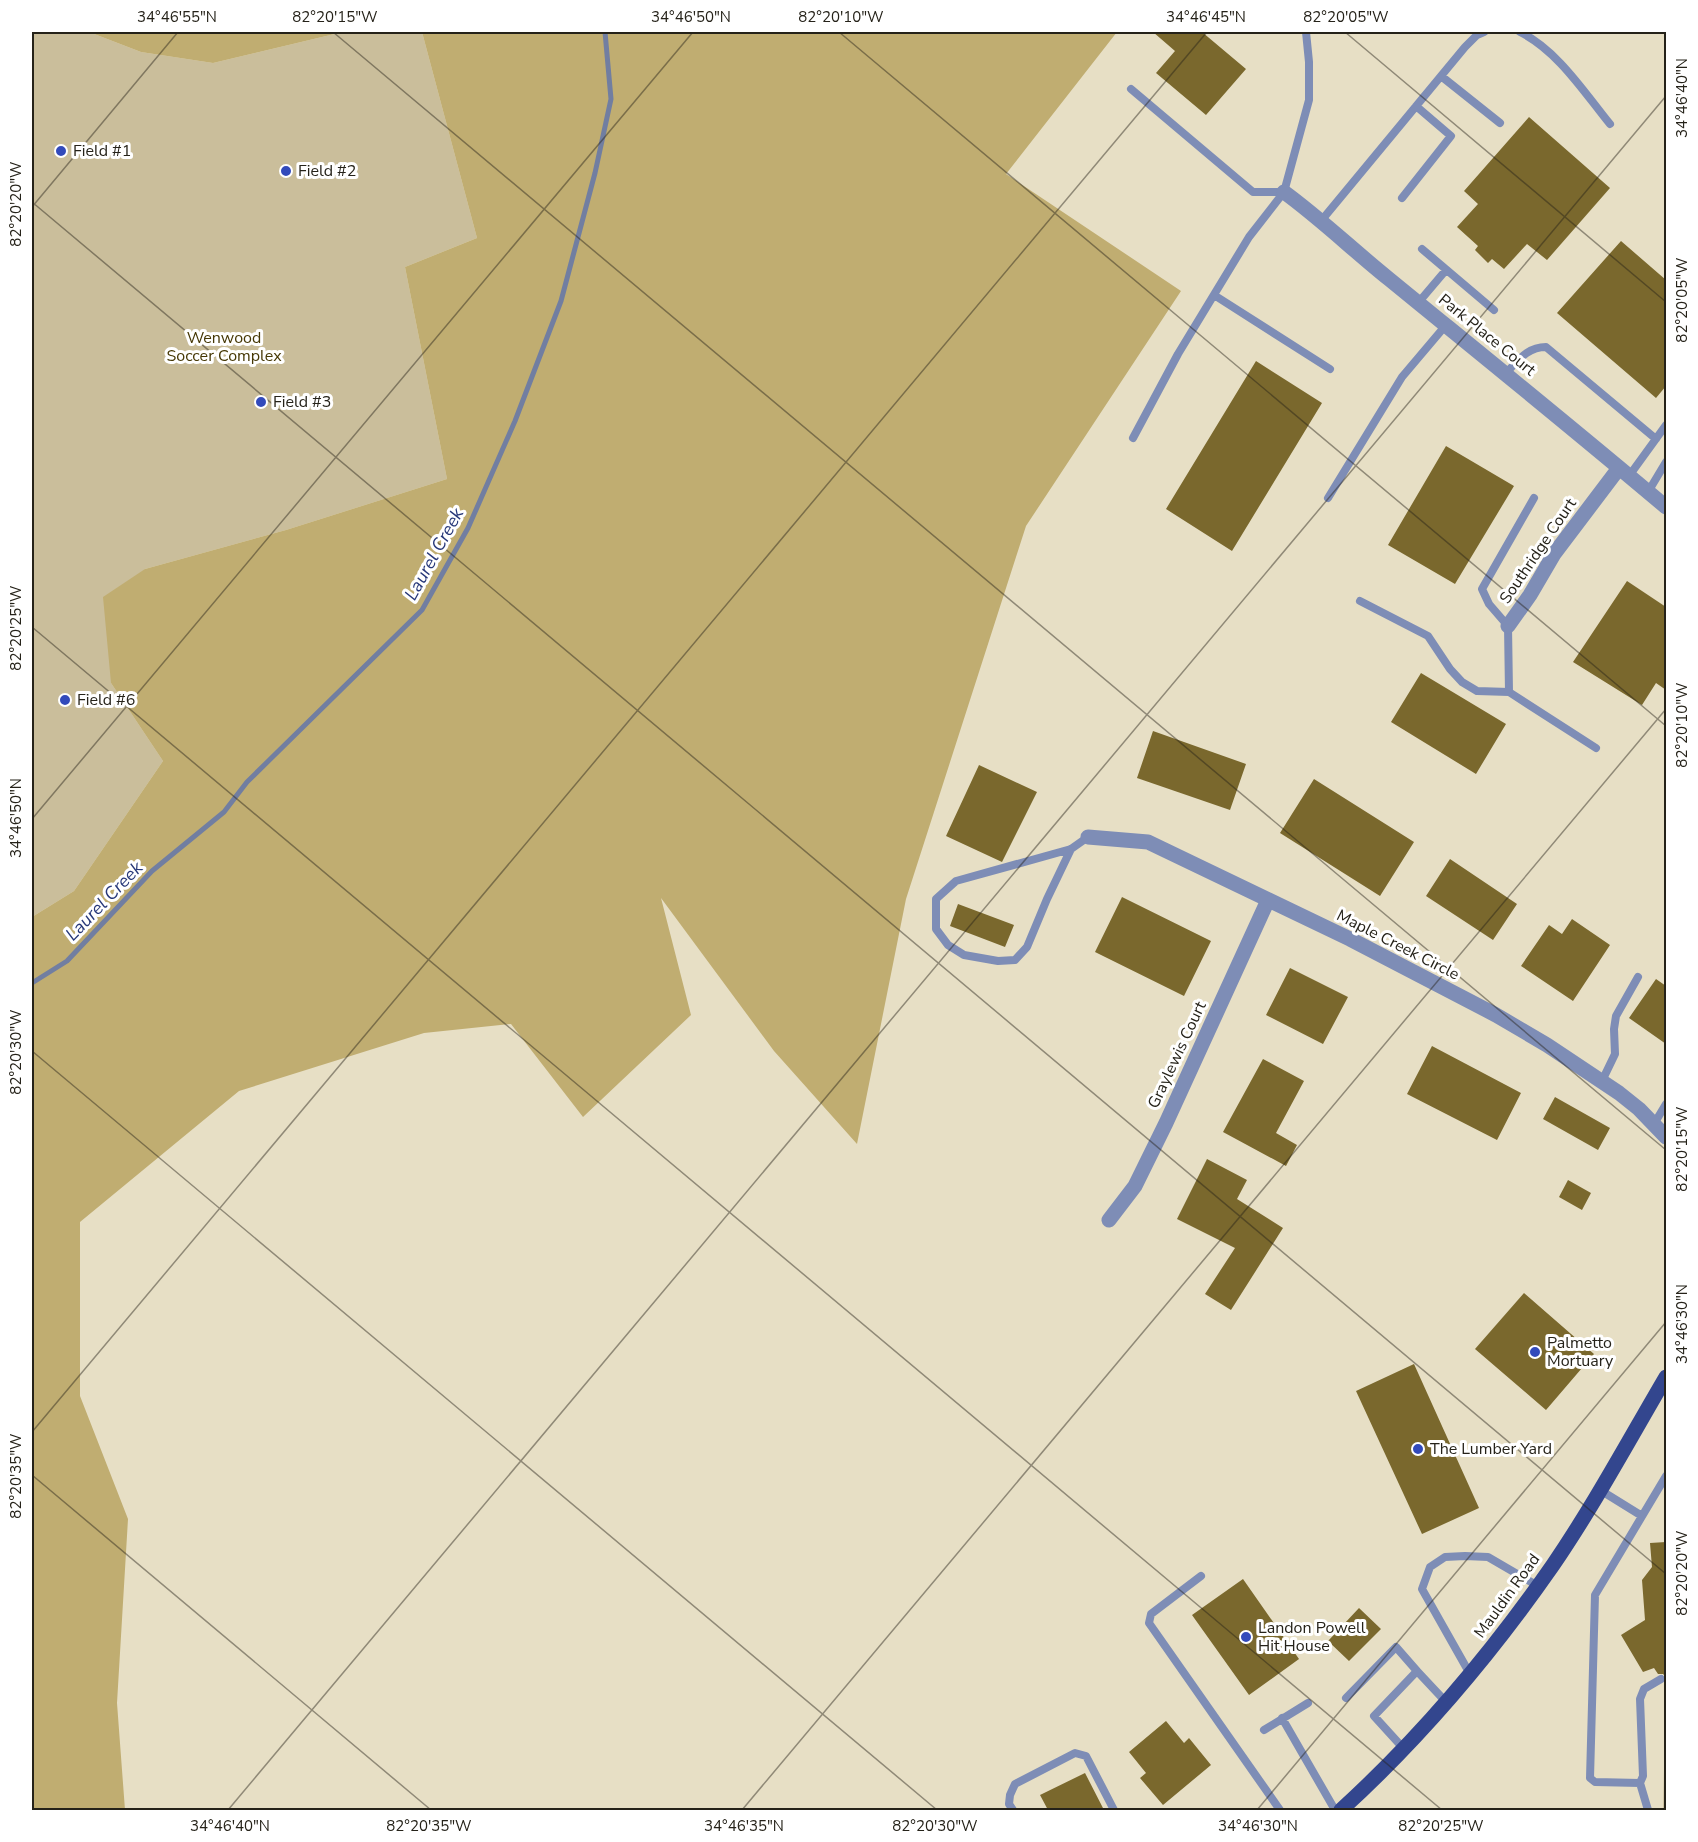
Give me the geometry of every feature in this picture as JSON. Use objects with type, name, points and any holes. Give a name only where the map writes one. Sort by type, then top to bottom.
[{"type":"main road","name":"Mauldin Road","points":[[1344,1809],[1404,1749],[1446,1702],[1538,1586],[1600,1490],[1666,1377]]},
{"type":"street","name":"Park Place Court","points":[[1284,192],[1666,507]]},
{"type":"street","name":"Southridge Court","points":[[1508,626],[1530,595],[1554,554],[1624,472]]},
{"type":"street","name":"Maple Creek Circle","points":[[1088,837],[1148,842],[1269,900],[1496,1015],[1602,1081],[1639,1109],[1666,1137]]},
{"type":"street","name":"Graylewis Court","points":[[1108,1220],[1135,1186],[1269,900]]},
{"type":"lane","points":[[1133,438],[1178,354],[1249,237],[1284,192],[1309,100],[1306,32]]},
{"type":"lane","points":[[1321,221],[1441,76],[1477,35],[1484,32]]},
{"type":"lane","points":[[1520,32],[1532,38],[1565,69],[1610,124]]},
{"type":"lane","points":[[1441,76],[1500,123]]},
{"type":"lane","points":[[1131,89],[1253,192],[1284,192]]},
{"type":"lane","points":[[1402,198],[1452,136],[1416,106]]},
{"type":"lane","points":[[1422,249],[1494,310]]},
{"type":"lane","points":[[1418,303],[1446,270]]},
{"type":"lane","points":[[1214,295],[1330,369]]},
{"type":"lane","points":[[1328,498],[1402,377],[1446,325]]},
{"type":"lane","points":[[1506,373],[1527,352],[1536,347],[1546,347],[1656,439]]},
{"type":"lane","points":[[1624,472],[1656,439],[1666,424]]},
{"type":"lane","points":[[1648,492],[1666,462]]},
{"type":"lane","points":[[1509,692],[1508,626],[1489,604],[1482,589],[1534,498]]},
{"type":"lane","points":[[1360,601],[1428,636],[1450,669],[1462,682],[1477,691],[1509,692],[1596,748]]},
{"type":"lane","points":[[1071,849],[1027,946],[1015,960],[998,962],[964,955],[948,945],[936,929],[936,899],[956,881],[1071,849],[1088,837]]},
{"type":"lane","points":[[1602,1081],[1615,1054],[1616,1016],[1638,977]]},
{"type":"lane","points":[[1654,1124],[1666,1104]]},
{"type":"lane","points":[[1640,1783],[1595,1782],[1590,1778],[1595,1595],[1666,1476]]},
{"type":"lane","points":[[1600,1490],[1642,1516]]},
{"type":"lane","points":[[1470,1674],[1422,1589],[1430,1567],[1445,1557],[1488,1557],[1538,1586]]},
{"type":"lane","points":[[1201,1576],[1151,1614],[1149,1623],[1280,1810]]},
{"type":"lane","points":[[1346,1698],[1396,1647],[1446,1702]]},
{"type":"lane","points":[[1404,1749],[1374,1716],[1417,1671]]},
{"type":"lane","points":[[1648,1810],[1640,1783],[1643,1776],[1640,1699],[1644,1689],[1660,1679]]},
{"type":"lane","points":[[1264,1730],[1308,1703]]},
{"type":"lane","points":[[1282,1718],[1344,1809]]},
{"type":"lane","points":[[1012,1810],[1009,1804],[1010,1795],[1015,1785],[1075,1753],[1086,1756],[1114,1810]]},
{"type":"green space","name":"Wenwood Soccer Complex","points":[[32,32],[89,32],[141,52],[213,63],[343,32],[422,32],[477,238],[405,267],[447,479],[286,530],[145,569],[111,683],[163,761],[74,891],[32,917]]},
{"type":"green space","points":[[1666,1687],[1666,1810],[1663,1810]]},
{"type":"shaded area","points":[[89,32],[343,32],[213,63],[141,52]]},
{"type":"shaded area","points":[[422,32],[1117,32],[1006,174],[1181,291],[1026,526],[906,899],[857,1144],[774,1051],[661,898],[691,1015],[583,1117],[511,1024],[424,1033],[239,1091],[80,1222],[80,1396],[128,1519],[117,1703],[125,1810],[32,1810],[32,917],[74,891],[163,761],[111,683],[103,597],[145,569],[286,530],[447,479],[405,267],[477,238]]},
{"type":"building","points":[[1153,32],[1202,32],[1246,69],[1206,115],[1156,73],[1175,51]]},
{"type":"building","points":[[1529,117],[1610,188],[1547,260],[1527,244],[1504,269],[1492,259],[1488,263],[1475,250],[1478,246],[1457,227],[1478,204],[1464,191]]},
{"type":"building","points":[[1621,241],[1666,280],[1666,386],[1656,398],[1557,313]]},
{"type":"building","points":[[1256,361],[1322,403],[1232,551],[1166,509]]},
{"type":"building","points":[[1446,446],[1514,486],[1455,584],[1388,545]]},
{"type":"building","points":[[1627,581],[1666,607],[1666,690],[1656,683],[1642,705],[1573,662]]},
{"type":"building","points":[[1421,673],[1506,724],[1476,774],[1391,722]]},
{"type":"building","points":[[1153,731],[1246,764],[1230,810],[1137,778]]},
{"type":"building","points":[[979,765],[1037,792],[1002,862],[946,836]]},
{"type":"building","points":[[1314,779],[1414,842],[1380,896],[1280,833]]},
{"type":"building","points":[[1450,859],[1517,904],[1493,940],[1426,896]]},
{"type":"building","points":[[1122,897],[1211,941],[1184,996],[1095,952]]},
{"type":"building","points":[[958,904],[1014,925],[1005,947],[950,926]]},
{"type":"building","points":[[1572,919],[1610,945],[1573,1001],[1521,966],[1549,925],[1562,934]]},
{"type":"building","points":[[1290,968],[1348,997],[1323,1044],[1266,1015]]},
{"type":"building","points":[[1656,979],[1666,986],[1666,1044],[1629,1018]]},
{"type":"building","points":[[1432,1046],[1521,1093],[1497,1140],[1407,1094]]},
{"type":"building","points":[[1263,1059],[1304,1081],[1276,1133],[1297,1145],[1286,1166],[1223,1132]]},
{"type":"building","points":[[1555,1097],[1610,1128],[1598,1150],[1543,1119]]},
{"type":"building","points":[[1207,1159],[1247,1180],[1237,1199],[1283,1228],[1231,1310],[1205,1294],[1235,1248],[1177,1219]]},
{"type":"building","points":[[1568,1180],[1591,1193],[1582,1210],[1559,1197]]},
{"type":"building","name":"Palmetto Mortuary","points":[[1524,1293],[1594,1354],[1546,1410],[1475,1349]]},
{"type":"building","name":"The Lumber Yard","points":[[1414,1364],[1479,1508],[1422,1534],[1356,1391]]},
{"type":"building","points":[[1666,1542],[1666,1677],[1658,1674],[1654,1668],[1643,1672],[1621,1635],[1645,1620],[1642,1580],[1652,1567],[1650,1543]]},
{"type":"building","name":"Landon Powell Hit House","points":[[1243,1579],[1299,1659],[1249,1695],[1192,1615]]},
{"type":"building","points":[[1359,1608],[1381,1629],[1349,1661],[1328,1641]]},
{"type":"building","points":[[1166,1721],[1184,1743],[1189,1738],[1211,1765],[1163,1805],[1140,1778],[1146,1773],[1129,1752]]},
{"type":"building","points":[[1085,1773],[1104,1810],[1048,1810],[1040,1795]]},
{"type":"waterway","name":"Laurel Creek","points":[[32,983],[67,961],[152,871],[224,812],[247,782],[422,610],[468,528],[515,421],[561,301],[595,173],[611,99],[605,32]]},
{"type":"place","name":"Field #1","points":[[61,151]]},
{"type":"place","name":"Field #2","points":[[286,171]]},
{"type":"place","name":"Field #3","points":[[261,402]]},
{"type":"place","name":"Field #6","points":[[65,700]]},
{"type":"place","name":"Palmetto Mortuary","points":[[1535,1352]]},
{"type":"place","name":"The Lumber Yard","points":[[1418,1449]]},
{"type":"place","name":"Landon Powell Hit House","points":[[1246,1637]]}]
